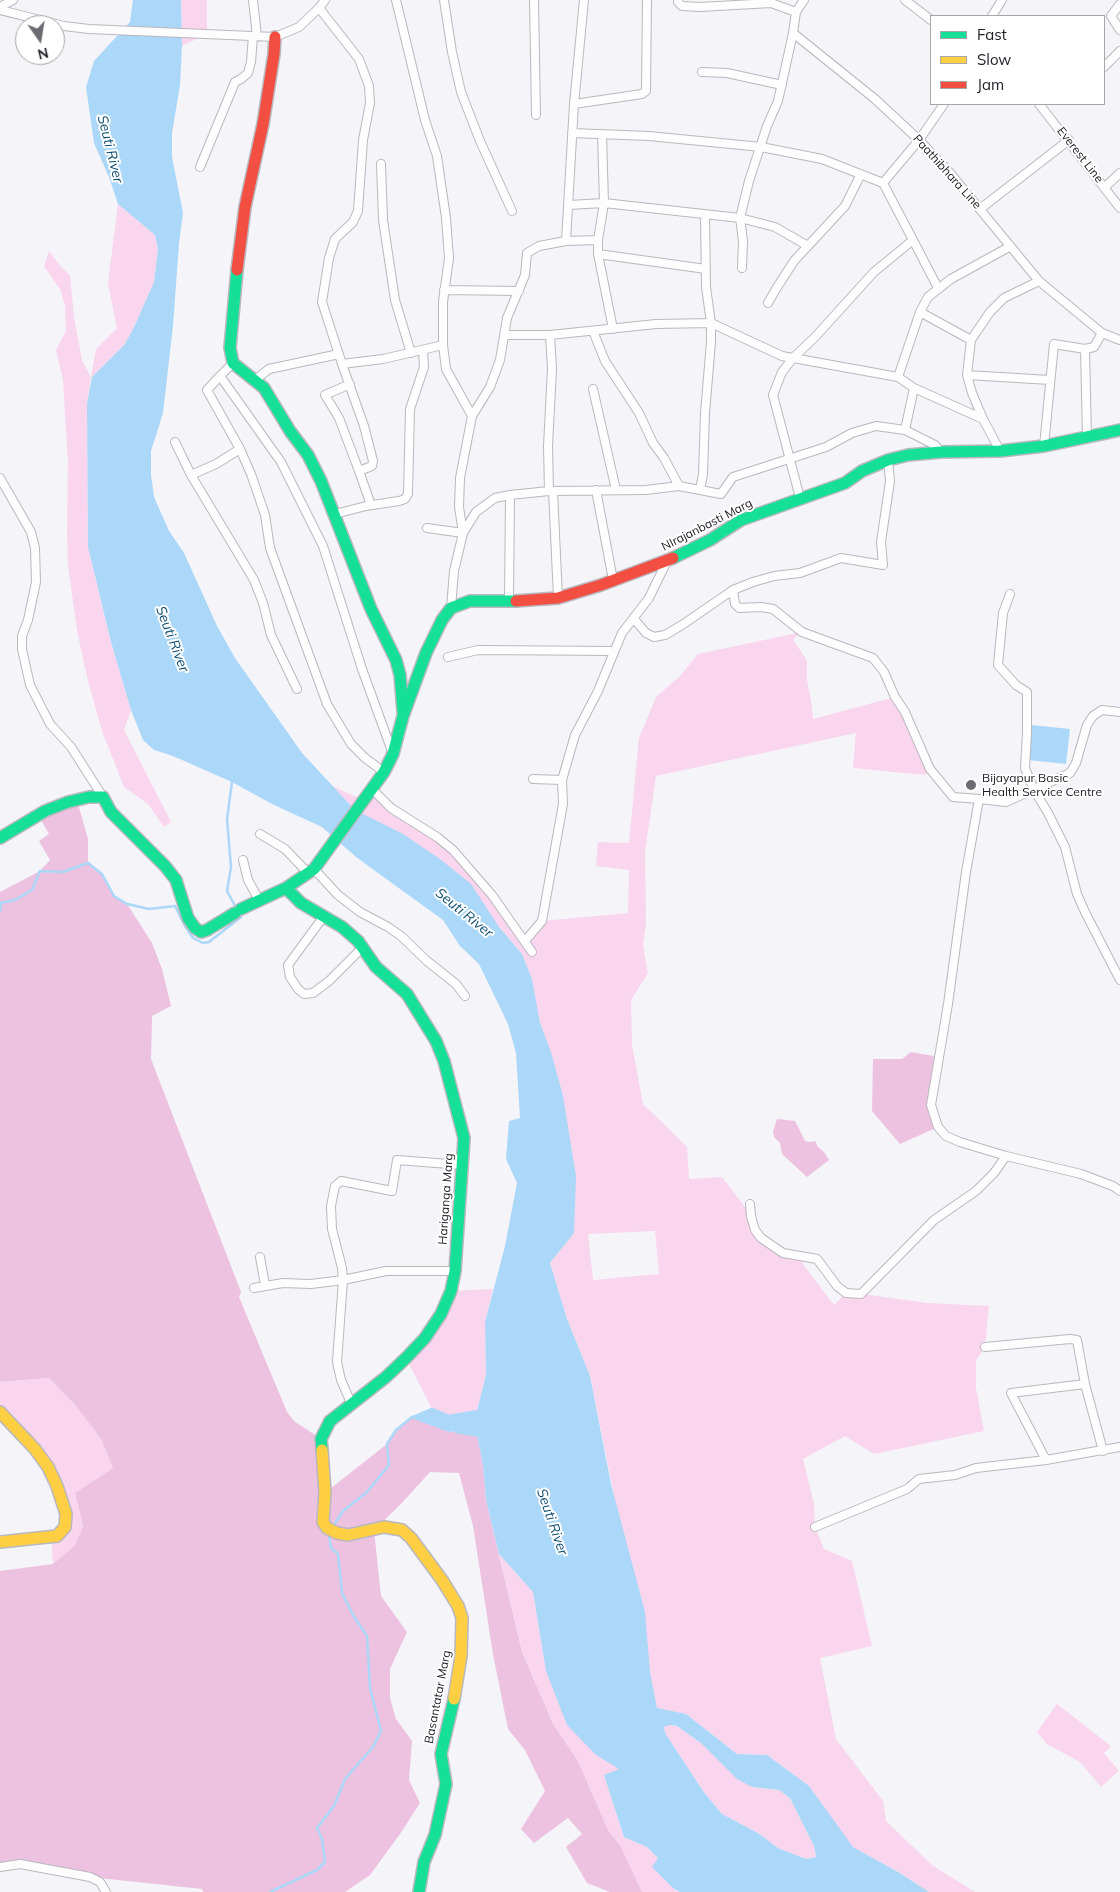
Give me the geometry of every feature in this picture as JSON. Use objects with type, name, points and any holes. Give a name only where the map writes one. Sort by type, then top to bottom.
[{"type":"street","points":[[1,0],[11,2]]},
{"type":"street","points":[[200,167],[235,82],[248,73],[255,36],[253,0]]},
{"type":"street","points":[[0,9],[64,26],[275,37],[299,26],[325,0]]},
{"type":"street","points":[[396,0],[425,120],[437,156],[446,218],[449,258],[444,290],[443,345],[446,369],[472,416]]},
{"type":"street","points":[[444,0],[452,52],[461,92],[512,211]]},
{"type":"street","points":[[534,0],[536,115]]},
{"type":"street","points":[[566,241],[574,104],[584,0]]},
{"type":"street","points":[[574,104],[642,94],[646,91],[647,0]]},
{"type":"street","points":[[678,0],[682,6],[700,8],[771,3],[796,12]]},
{"type":"street","points":[[742,268],[743,240],[740,218],[749,181],[767,126],[778,101],[796,12],[804,0]]},
{"type":"street","points":[[905,0],[930,19]]},
{"type":"street","points":[[993,15],[1002,0]]},
{"type":"street","points":[[0,9],[11,2]]},
{"type":"street","points":[[1120,4],[1107,17],[1120,30]]},
{"type":"street","points":[[319,8],[359,59],[368,86],[370,102],[368,122],[363,140],[358,211],[353,222],[335,239],[329,258],[322,302],[364,426],[373,461],[372,466],[359,471]]},
{"type":"street","name":"Paathibhara Line","points":[[792,33],[875,99],[918,140],[980,209],[1009,247],[1039,281],[1102,333],[1120,340]]},
{"type":"street","points":[[275,37],[264,115],[239,246],[230,348],[233,363],[264,388],[290,431],[308,455],[322,481],[371,609],[396,660],[400,675],[403,716]]},
{"type":"street","points":[[1105,66],[1120,51]]},
{"type":"street","points":[[702,72],[727,73],[782,85]]},
{"type":"street","points":[[883,182],[918,140],[943,105]]},
{"type":"street","name":"Everest Line","points":[[1045,105],[1120,208]]},
{"type":"street","points":[[572,133],[649,136],[761,147],[822,159],[883,182],[938,288]]},
{"type":"street","points":[[602,134],[604,204],[598,240],[598,254],[613,329]]},
{"type":"street","points":[[980,209],[1069,140]]},
{"type":"street","points":[[381,164],[383,220],[395,300],[411,353]]},
{"type":"street","points":[[1105,187],[1120,173]]},
{"type":"street","points":[[768,303],[794,261],[845,206],[861,174]]},
{"type":"street","points":[[569,206],[604,204],[740,218],[775,227],[808,246]]},
{"type":"street","points":[[700,490],[703,474],[711,323],[706,287],[705,214]]},
{"type":"street","points":[[0,478],[31,532],[35,548],[36,582],[28,620],[22,636],[22,650],[30,685],[50,724],[71,747],[111,812],[165,866],[176,880],[188,918],[195,928],[201,932],[207,930],[258,900],[286,888],[314,868],[384,772],[393,754],[403,716],[426,653],[442,620],[451,608],[454,571],[462,533],[459,507],[460,478],[472,416],[490,387],[500,360],[507,318],[525,275],[527,253],[539,246],[566,241],[598,240]]},
{"type":"street","points":[[800,498],[774,395],[782,372],[874,272],[913,240]]},
{"type":"street","points":[[898,376],[920,312],[928,297],[962,272],[1009,247]]},
{"type":"street","points":[[598,254],[706,269]]},
{"type":"street","points":[[1000,451],[983,419],[967,375],[967,359],[971,340],[990,312],[1004,298],[1039,281]]},
{"type":"street","points":[[444,290],[519,291]]},
{"type":"street","points":[[920,312],[971,340]]},
{"type":"street","points":[[505,335],[550,335],[656,324],[711,323],[782,356],[898,376],[914,388],[983,419]]},
{"type":"street","points":[[593,331],[605,360],[639,413],[653,443],[664,458],[679,486]]},
{"type":"street","points":[[1044,446],[1054,344],[1084,349],[1094,346],[1102,333]]},
{"type":"street","points":[[550,335],[552,369],[548,446],[558,598]]},
{"type":"street","points":[[342,364],[383,359],[443,345]]},
{"type":"street","points":[[1084,349],[1087,438]]},
{"type":"street","points":[[335,514],[371,505],[398,501],[405,499],[408,494],[410,409],[424,367],[423,350]]},
{"type":"street","points":[[255,380],[269,369],[340,354]]},
{"type":"street","points":[[233,363],[207,390],[240,449],[251,474],[265,515],[270,548],[327,704],[352,744],[365,758],[384,772]]},
{"type":"street","points":[[967,375],[1050,380]]},
{"type":"street","points":[[220,376],[281,462],[323,546],[362,669],[393,754]]},
{"type":"street","points":[[350,384],[325,395],[342,424],[371,505]]},
{"type":"street","points":[[905,430],[914,388]]},
{"type":"street","points":[[593,389],[616,490]]},
{"type":"street","points":[[462,533],[476,512],[495,498],[510,495],[551,491],[646,490],[679,486],[721,494],[733,477],[826,447],[852,432],[876,426],[905,430],[935,445],[941,452]]},
{"type":"street","name":"NIrajanbasti Marg","points":[[451,608],[470,601],[558,598],[601,585],[667,561],[710,540],[741,520],[838,486],[862,471],[888,460],[908,455],[941,452],[1000,451],[1044,446],[1087,438],[1111,430],[1120,430]]},
{"type":"street","points":[[175,442],[191,475],[254,580],[263,603],[271,635],[297,689]]},
{"type":"street","points":[[191,475],[216,464],[240,449]]},
{"type":"street","points":[[634,619],[646,633],[654,637],[665,635],[732,590],[752,582],[774,576],[800,573],[841,558],[883,565],[881,542],[890,481],[888,460]]},
{"type":"street","points":[[596,490],[613,580]]},
{"type":"street","points":[[509,601],[510,495]]},
{"type":"street","points":[[427,528],[462,533]]},
{"type":"street","points":[[525,941],[542,921],[546,906],[563,804],[562,780],[575,735],[598,691],[622,633],[648,598],[667,561]]},
{"type":"street","points":[[732,590],[735,604],[739,608],[761,607],[773,609],[802,632],[873,658],[884,672],[895,697],[905,712],[930,769],[953,797],[1006,802],[1070,772],[1076,763],[1088,725],[1093,716],[1102,710],[1120,712]]},
{"type":"street","points":[[1010,594],[1003,613],[998,665],[1016,685],[1027,692],[1027,733],[1024,768],[1065,847],[1082,906],[1120,980]]},
{"type":"street","points":[[448,657],[478,650],[614,651]]},
{"type":"street","points":[[533,779],[562,780]]},
{"type":"street","points":[[371,788],[390,808],[453,850],[492,895],[532,952]]},
{"type":"street","points":[[0,838],[45,811],[68,802],[89,797],[103,797]]},
{"type":"street","points":[[980,799],[966,872],[948,1004],[931,1105],[938,1127],[946,1136],[960,1142],[1006,1156],[1081,1174],[1113,1186],[1120,1191]]},
{"type":"street","points":[[260,834],[314,868],[338,895],[360,912],[401,936],[427,961],[456,984],[465,996]]},
{"type":"street","points":[[243,860],[248,880],[258,900]]},
{"type":"street","name":"Hariganga Marg","points":[[286,888],[301,903],[342,927],[358,941],[376,967],[407,994],[436,1041],[444,1061],[464,1138],[452,1291],[441,1314],[425,1338],[386,1377],[330,1421],[321,1439],[325,1492],[324,1522],[332,1531]]},
{"type":"street","points":[[324,916],[288,965],[290,977],[298,989],[304,994],[313,993],[329,981],[362,948]]},
{"type":"street","points":[[750,1204],[755,1230],[761,1238],[783,1254],[817,1258],[837,1286],[846,1294],[861,1294],[934,1220],[976,1191],[1006,1156]]},
{"type":"street","points":[[351,1403],[341,1380],[337,1362],[343,1280],[342,1268],[332,1229],[331,1206],[335,1186],[341,1181],[392,1191],[397,1160],[462,1165]]},
{"type":"street","points":[[260,1256],[265,1285]]},
{"type":"street","points":[[254,1288],[283,1283],[311,1284],[343,1280],[386,1271],[455,1271]]},
{"type":"street","points":[[985,1347],[1070,1339],[1077,1340],[1085,1384],[1103,1450]]},
{"type":"street","points":[[1046,1460],[1011,1393],[1085,1384]]},
{"type":"street","points":[[0,1412],[35,1449],[48,1467],[63,1504],[66,1522],[65,1527],[57,1536],[0,1542]]},
{"type":"street","points":[[816,1527],[907,1489],[919,1479],[955,1475],[976,1468],[1046,1460],[1120,1447]]},
{"type":"street","name":"Basantatar Marg","points":[[332,1531],[348,1535],[384,1528],[402,1530],[411,1538],[442,1580],[458,1606],[462,1618],[461,1656],[453,1703],[441,1754],[446,1784],[435,1835],[424,1862],[419,1892]]},
{"type":"street","points":[[0,1867],[20,1864],[90,1877],[100,1882],[106,1892]]},
{"type":"shaded area","points":[[181,0],[207,0],[207,34],[182,46]]},
{"type":"shaded area","points":[[118,204],[155,235],[158,249],[154,282],[135,325],[125,344],[91,378],[87,403],[88,547],[111,642],[131,710],[124,730],[171,822],[164,827],[148,804],[124,787],[102,731],[77,631],[68,565],[68,463],[63,380],[56,350],[66,331],[65,306],[61,291],[44,266],[49,251],[61,267],[70,275],[74,317],[82,360],[91,377],[96,349],[117,328],[108,283]]},
{"type":"shaded area","points":[[802,632],[793,639],[807,661],[807,680],[813,719],[895,697],[930,769],[925,775],[853,768],[856,733],[656,776],[645,852],[646,923],[643,945],[648,973],[631,1000],[632,1045],[643,1104],[687,1147],[689,1179],[722,1177],[745,1207],[750,1204],[761,1238],[796,1255],[834,1305],[846,1293],[927,1303],[989,1306],[985,1347],[976,1360],[976,1388],[984,1431],[874,1454],[845,1436],[803,1459],[814,1504],[815,1527],[824,1549],[852,1561],[872,1646],[820,1658],[836,1739],[883,1801],[886,1821],[933,1866],[975,1892],[929,1892],[898,1872],[852,1847],[809,1786],[767,1755],[737,1754],[686,1714],[657,1709],[590,1376],[567,1319],[550,1263],[574,1233],[532,979],[522,954],[499,927],[355,810],[332,786],[363,800],[371,788],[391,808],[453,850],[525,941],[542,921],[628,913],[629,870],[596,866],[598,842],[629,843],[639,738],[656,697],[680,676],[698,654]],"holes":[[[655,1231],[659,1274],[593,1280],[588,1234]]]},
{"type":"shaded area","points":[[77,800],[88,839],[88,863],[102,874],[114,896],[127,904],[152,943],[162,969],[171,1006],[152,1016],[151,1059],[241,1292],[239,1297],[287,1412],[294,1421],[321,1439],[326,1492],[387,1444],[396,1430],[412,1417],[449,1431],[477,1435],[483,1465],[486,1500],[522,1652],[553,1724],[578,1761],[608,1830],[620,1845],[642,1892],[610,1892],[587,1883],[566,1847],[582,1834],[568,1818],[534,1843],[521,1829],[545,1791],[525,1750],[508,1729],[493,1654],[473,1526],[459,1473],[430,1472],[374,1530],[381,1596],[407,1632],[390,1669],[390,1698],[396,1719],[412,1741],[409,1780],[420,1803],[370,1875],[345,1892],[203,1892],[202,1889],[90,1877],[52,1869],[0,1867],[0,1571],[53,1564],[75,1545],[83,1526],[75,1493],[113,1468],[101,1439],[76,1406],[49,1378],[0,1382],[0,892],[40,871],[50,860],[39,841],[49,834],[38,815]]},
{"type":"shaded area","points":[[911,1052],[939,1057],[931,1105],[938,1127],[900,1144],[872,1111],[873,1059],[902,1059]]},
{"type":"shaded area","points":[[777,1119],[795,1121],[805,1141],[815,1141],[829,1160],[807,1177],[782,1154],[780,1143],[774,1137],[773,1132]]},
{"type":"shaded area","points":[[493,1289],[485,1322],[486,1375],[477,1411],[449,1416],[432,1409],[406,1358],[451,1291]]},
{"type":"shaded area","points":[[49,1378],[76,1406],[101,1439],[113,1468],[75,1493],[83,1526],[75,1545],[53,1564],[51,1537],[65,1527],[57,1486],[0,1412],[0,1382]]},
{"type":"shaded area","points":[[499,1554],[533,1592],[546,1671],[620,1770],[604,1775],[624,1837],[647,1847],[658,1858],[673,1888],[680,1892],[642,1892],[620,1845],[608,1830],[578,1761],[553,1724],[522,1652]]},
{"type":"shaded area","points":[[1057,1704],[1111,1746],[1104,1753],[1119,1771],[1101,1787],[1080,1762],[1047,1744],[1037,1732]]},
{"type":"shaded area","points":[[670,1725],[677,1726],[702,1744],[752,1787],[779,1790],[790,1798],[814,1846],[816,1857],[806,1859],[778,1848],[758,1833],[722,1814],[703,1791],[665,1733],[664,1727]]},
{"type":"water","name":"Seuti River","points":[[133,0],[181,0],[182,46],[180,85],[172,133],[172,157],[183,213],[163,413],[151,451],[151,475],[154,497],[169,531],[184,553],[217,626],[235,658],[302,753],[355,810],[403,834],[440,859],[471,884],[499,927],[522,954],[532,979],[540,1023],[551,1052],[563,1096],[576,1176],[574,1233],[550,1263],[567,1319],[590,1376],[611,1484],[645,1612],[650,1672],[657,1708],[686,1714],[737,1754],[767,1755],[809,1786],[853,1847],[929,1892],[680,1892],[673,1888],[652,1867],[658,1858],[647,1847],[624,1837],[604,1775],[619,1769],[596,1755],[567,1725],[546,1671],[533,1592],[499,1554],[486,1500],[483,1465],[477,1435],[449,1431],[412,1417],[432,1409],[449,1416],[477,1411],[486,1375],[485,1322],[505,1246],[517,1183],[506,1159],[509,1121],[520,1118],[516,1053],[508,1024],[479,964],[460,946],[443,920],[356,857],[322,827],[272,804],[232,782],[173,756],[154,750],[143,740],[131,710],[111,642],[88,547],[87,403],[92,377],[125,344],[135,325],[154,282],[158,249],[155,235],[118,204],[109,177],[94,143],[86,87],[94,61],[130,22]],"holes":[[[670,1725],[677,1726],[702,1744],[737,1779],[752,1787],[779,1790],[790,1798],[814,1846],[816,1857],[806,1859],[778,1848],[758,1833],[722,1814],[703,1791],[665,1733],[664,1727]]]},
{"type":"water","points":[[1031,725],[1070,729],[1066,764],[1028,760]]},
{"type":"waterway","points":[[0,911],[1,903],[15,900],[32,890],[40,871],[63,872],[88,863],[102,874],[114,896],[127,904],[149,909],[175,906],[193,938],[203,943],[209,942],[241,917],[227,891],[231,867],[227,819],[231,779]]},
{"type":"waterway","points":[[413,1417],[432,1409],[449,1416],[477,1411]]},
{"type":"waterway","points":[[332,1528],[343,1511],[367,1492],[389,1465],[387,1444],[396,1430],[412,1417],[450,1431]]},
{"type":"waterway","points":[[456,1432],[480,1436]]},
{"type":"waterway","points":[[270,1892],[317,1870],[325,1862],[322,1839],[317,1828],[334,1806],[345,1779],[373,1747],[381,1731],[370,1688],[367,1636],[353,1615],[342,1593],[338,1554],[331,1548],[330,1533]]},
{"type":"traffic: fast","points":[[237,270],[230,348],[233,363],[264,388],[290,431],[308,455],[321,481],[371,609],[396,660],[400,675],[403,711]]},
{"type":"traffic: fast","points":[[673,558],[710,540],[741,520],[845,483],[862,471],[888,460],[908,455],[941,452],[1000,451],[1044,446],[1120,430]]},
{"type":"traffic: fast","points":[[241,909],[286,888],[314,869],[384,772],[393,754],[403,716],[426,653],[442,620],[451,608],[470,601],[516,601]]},
{"type":"traffic: fast","points":[[0,838],[45,811],[68,802],[89,797],[103,797],[111,812],[165,866],[176,880],[188,918],[195,928],[201,932],[207,930],[235,913]]},
{"type":"traffic: fast","points":[[286,888],[301,903],[342,927],[358,941],[376,967],[407,994],[436,1041],[444,1061],[464,1138],[455,1271],[451,1291],[441,1314],[425,1338],[406,1358],[386,1377],[330,1421],[321,1439],[322,1450]]},
{"type":"traffic: fast","points":[[419,1892],[424,1862],[435,1835],[446,1784],[441,1754],[454,1699]]},
{"type":"traffic: slow","points":[[0,1412],[35,1449],[48,1467],[57,1486],[66,1514],[65,1527],[57,1536],[0,1542]]},
{"type":"traffic: slow","points":[[322,1450],[325,1492],[323,1522],[327,1528],[337,1533],[348,1535],[384,1527],[402,1530],[411,1538],[442,1580],[458,1606],[462,1618],[461,1656],[454,1699]]},
{"type":"traffic: jam","points":[[237,270],[245,207],[263,124],[275,37]]},
{"type":"traffic: jam","points":[[516,601],[558,598],[601,585],[673,558]]},
{"type":"place","name":"Bijayapur Basic Health Service Centre","points":[[971,785]]}]
